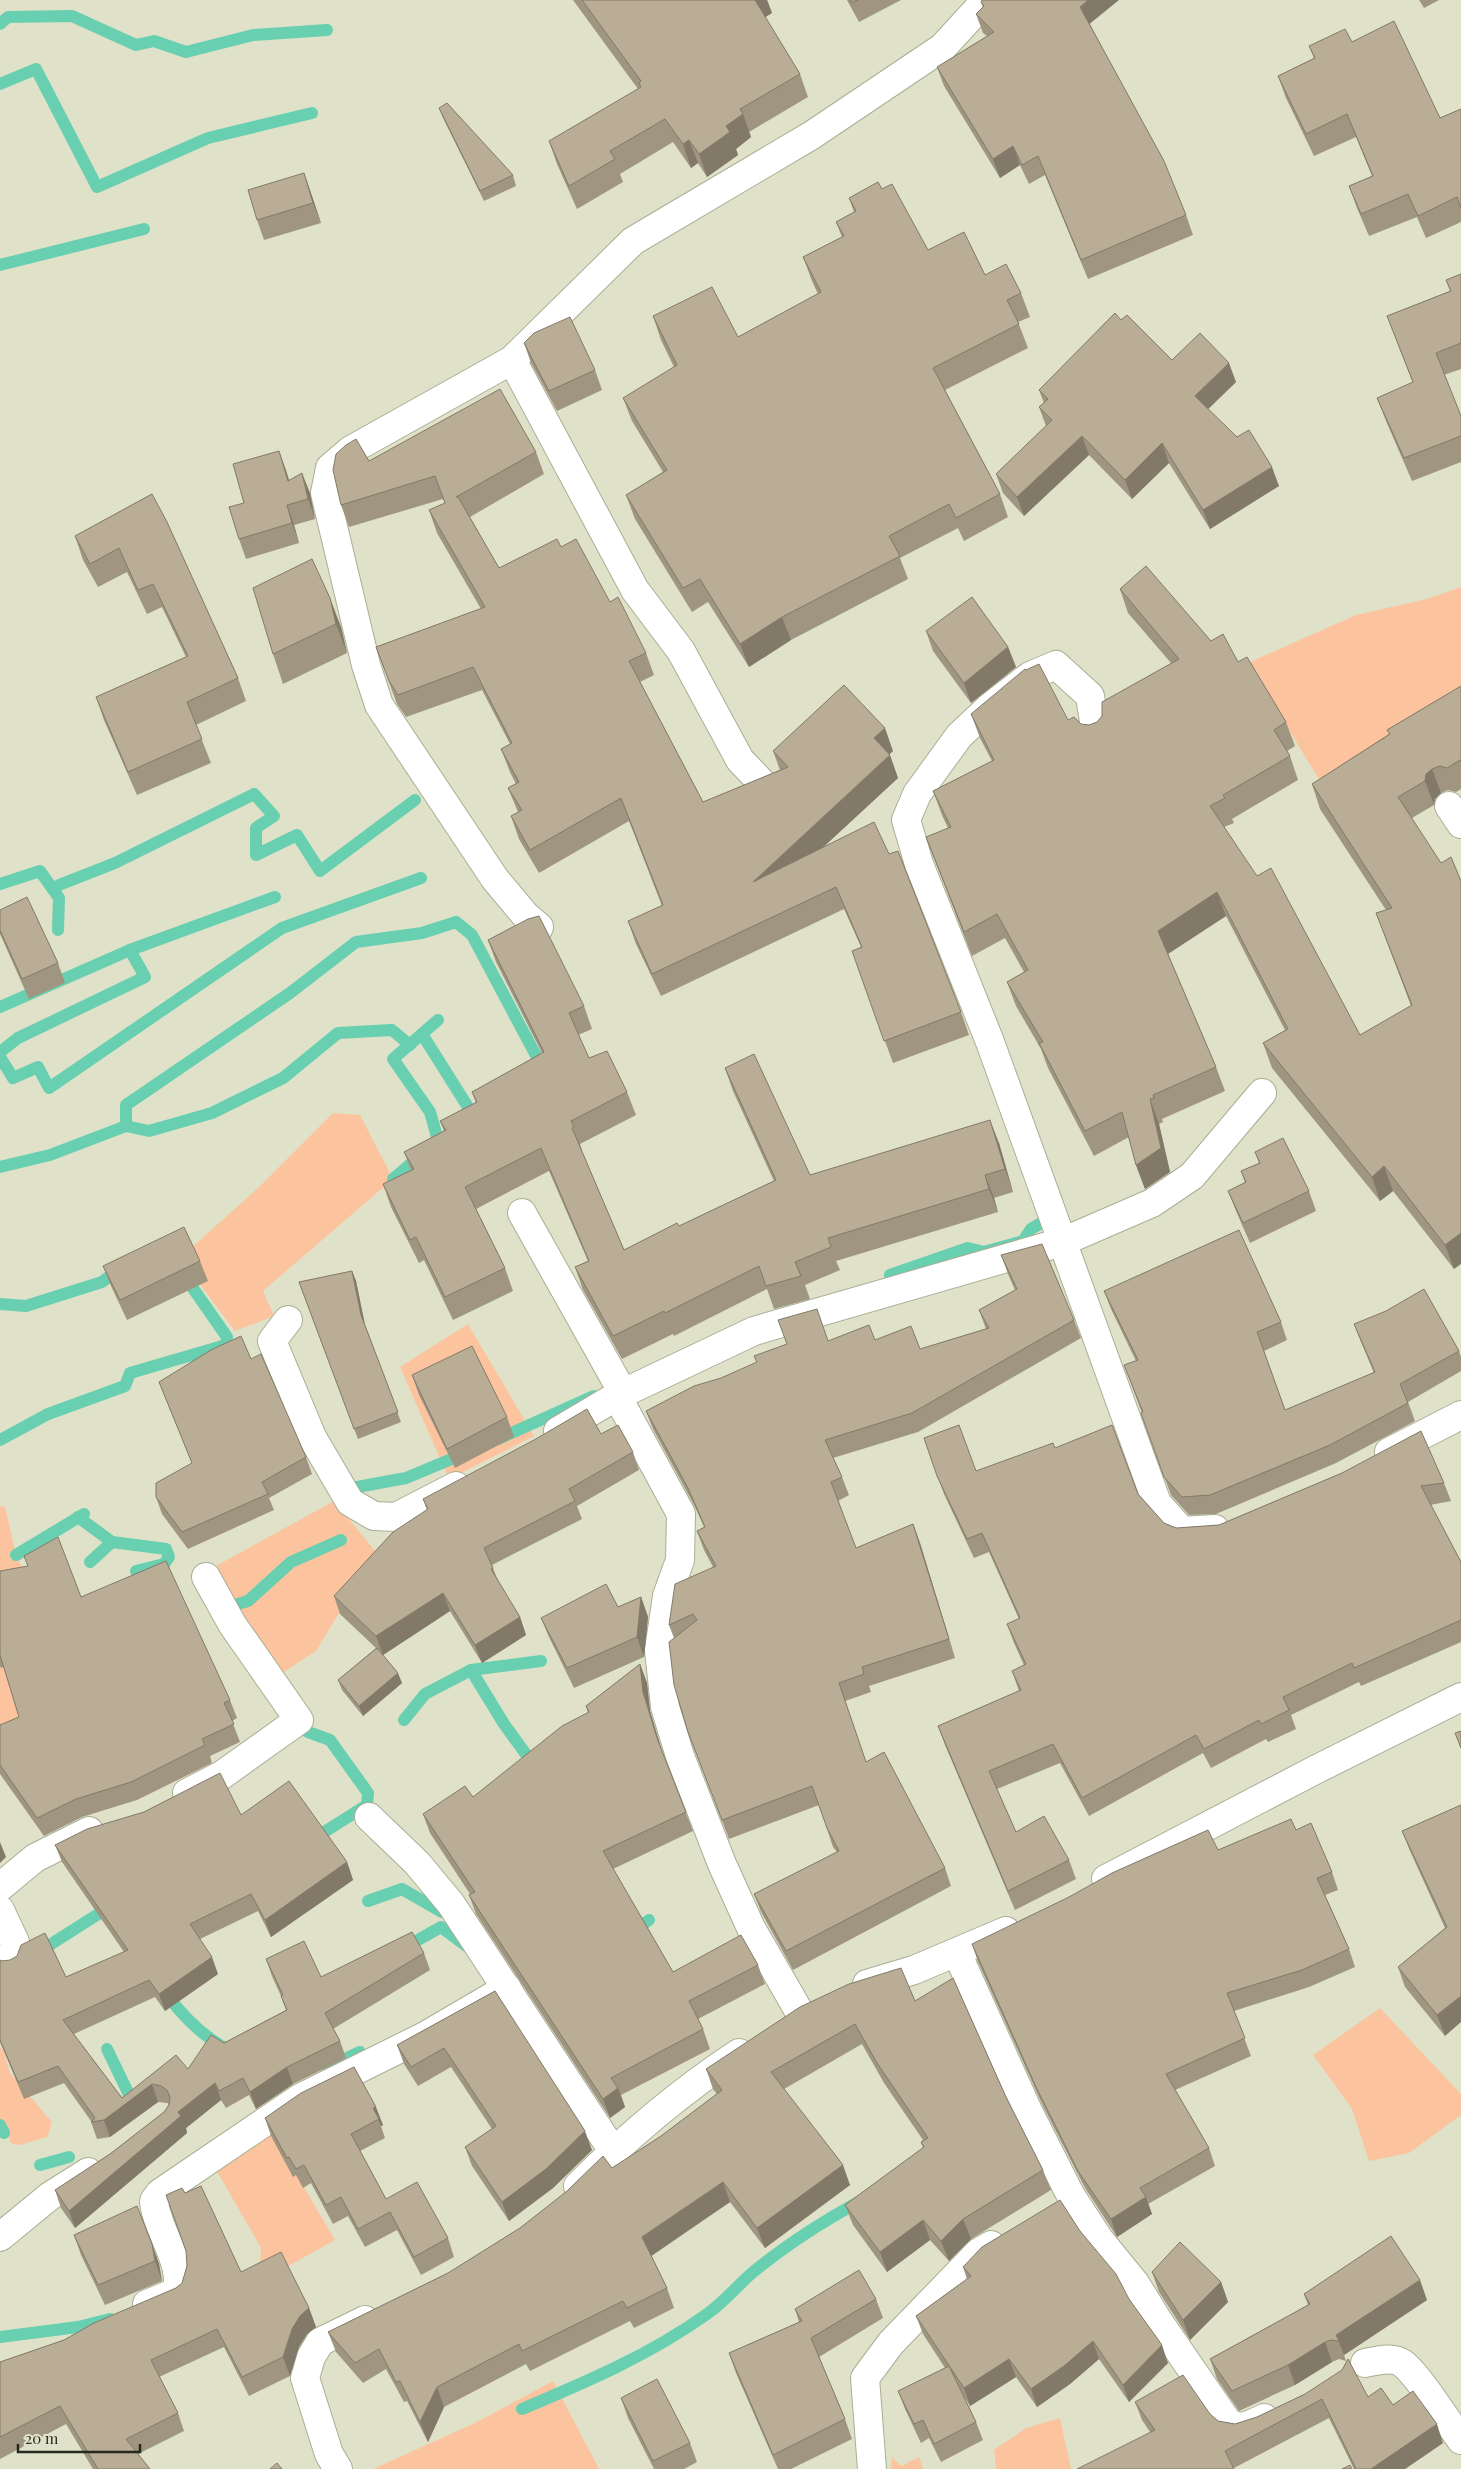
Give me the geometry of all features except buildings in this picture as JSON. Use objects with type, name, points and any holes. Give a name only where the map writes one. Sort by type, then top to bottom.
[{"type":"street","points":[[540,927],[526,916],[495,878],[379,705],[366,666],[325,492],[330,468],[351,450],[512,360],[633,241],[812,135],[943,47],[986,0]]},
{"type":"street","points":[[512,360],[635,590],[681,651],[740,760],[766,787]]},
{"type":"street","points":[[1096,734],[1090,696],[1056,665],[1030,676],[991,706],[959,736],[917,794],[906,820],[919,864],[990,1042],[1157,1503],[1182,1531],[1220,1529],[1237,1522]]},
{"type":"street","points":[[533,1445],[620,1395],[754,1331],[1062,1242],[1152,1203],[1192,1176],[1262,1093]]},
{"type":"street","points":[[522,1213],[620,1395],[681,1514],[680,1560],[666,1596],[659,1650],[664,1707],[680,1756],[722,1864],[751,1928],[800,2013]]},
{"type":"street","points":[[288,1320],[272,1341],[312,1437],[350,1502],[374,1516],[396,1517],[482,1472]]},
{"type":"street","points":[[1369,1463],[1461,1415]]},
{"type":"street","points":[[161,1806],[222,1775],[299,1720],[232,1624],[206,1577]]},
{"type":"street","points":[[1081,1893],[1306,1774],[1461,1697]]},
{"type":"street","points":[[369,1817],[417,1864],[451,1904],[613,2151]]},
{"type":"street","points":[[0,1887],[35,1858],[87,1832],[114,1824]]},
{"type":"street","points":[[0,1910],[14,1942],[11,1962]]},
{"type":"street","points":[[563,2200],[613,2151],[707,2074],[800,2013],[834,1997],[957,1953],[1026,1921]]},
{"type":"street","points":[[957,1953],[1024,2103],[1071,2196],[1099,2239],[1135,2283],[1159,2322],[1227,2421],[1234,2427],[1241,2428],[1288,2406]]},
{"type":"street","points":[[128,2313],[176,2292],[180,2282],[155,2215],[154,2201],[160,2193],[300,2098],[425,2036],[507,1988]]},
{"type":"street","points":[[0,2237],[50,2196],[107,2158]]},
{"type":"street","points":[[1046,2212],[1071,2196]]},
{"type":"street","points":[[872,2469],[865,2378],[891,2343],[979,2252],[1012,2232]]},
{"type":"street","points":[[338,2469],[329,2454],[305,2378],[311,2357],[320,2342],[388,2308]]},
{"type":"street","points":[[1364,2364],[1387,2359],[1402,2362],[1416,2378],[1461,2440]]},
{"type":"shaded area","points":[[1461,587],[1461,706],[1325,789],[1248,663],[1356,615],[1427,599]]},
{"type":"shaded area","points":[[333,1113],[360,1115],[393,1179],[263,1291],[274,1316],[235,1331],[180,1258],[258,1188]]},
{"type":"shaded area","points":[[468,1324],[534,1436],[449,1479],[400,1367]]},
{"type":"shaded area","points":[[334,1501],[376,1552],[316,1651],[279,1675],[214,1567]]},
{"type":"shaded area","points":[[5,1506],[16,1555],[26,1576],[0,1593],[0,1507]]},
{"type":"shaded area","points":[[0,1646],[24,1730],[0,1741]]},
{"type":"shaded area","points":[[1380,2008],[1461,2094],[1461,2115],[1409,2153],[1369,2161],[1352,2109],[1313,2055]]},
{"type":"shaded area","points":[[0,2047],[4,2052],[10,2073],[52,2122],[47,2137],[20,2145],[12,2144],[0,2122]]},
{"type":"shaded area","points":[[272,2133],[335,2240],[267,2278],[260,2264],[261,2248],[215,2168]]},
{"type":"shaded area","points":[[553,2381],[599,2469],[373,2469],[475,2423]]},
{"type":"shaded area","points":[[1060,2418],[1071,2469],[996,2469],[994,2450],[1026,2428]]},
{"type":"shaded area","points":[[892,2457],[901,2466],[919,2457],[923,2469],[891,2469]]},
{"type":"waterway","points":[[0,24],[8,17],[72,16],[136,45],[154,41],[186,52],[253,35],[327,30]]},
{"type":"waterway","points":[[0,84],[36,69],[97,187],[208,138],[312,113]]},
{"type":"waterway","points":[[0,265],[144,229]]},
{"type":"waterway","points":[[59,885],[115,863],[254,794],[274,816],[256,828],[256,855],[297,835],[320,871],[415,800]]},
{"type":"waterway","points":[[0,884],[40,871],[59,898],[58,930]]},
{"type":"waterway","points":[[0,1057],[13,1078],[38,1067],[49,1088],[282,928],[421,878]]},
{"type":"waterway","points":[[0,1007],[130,950],[275,897]]},
{"type":"waterway","points":[[0,1167],[50,1155],[126,1126],[126,1105],[290,993],[356,942],[422,933],[456,922],[472,935],[541,1065],[535,1069]]},
{"type":"waterway","points":[[0,1052],[18,1038],[145,977],[130,950]]},
{"type":"waterway","points":[[438,1020],[393,1059],[430,1112],[438,1140]]},
{"type":"waterway","points":[[126,1126],[149,1131],[212,1113],[283,1078],[338,1033],[392,1030],[410,1045]]},
{"type":"waterway","points":[[422,1034],[473,1115]]},
{"type":"waterway","points":[[393,1179],[421,1155]]},
{"type":"waterway","points":[[890,1275],[968,1248],[984,1252],[1023,1241],[1031,1229],[1041,1223]]},
{"type":"waterway","points":[[0,1304],[26,1306],[102,1282],[120,1268]]},
{"type":"waterway","points":[[0,1440],[48,1414],[125,1386],[130,1373],[226,1345],[227,1337],[183,1274]]},
{"type":"waterway","points":[[498,1439],[594,1396]]},
{"type":"waterway","points":[[352,1488],[406,1478],[466,1453]]},
{"type":"waterway","points":[[16,1555],[84,1514]]},
{"type":"waterway","points":[[78,1517],[112,1542],[90,1562]]},
{"type":"waterway","points":[[222,1609],[248,1601],[291,1562],[341,1540]]},
{"type":"waterway","points":[[112,1542],[166,1549],[169,1557],[164,1564],[136,1571]]},
{"type":"waterway","points":[[404,1720],[425,1694],[471,1670],[541,1661]]},
{"type":"waterway","points":[[471,1670],[504,1724],[536,1768]]},
{"type":"waterway","points":[[308,1732],[330,1740],[368,1793],[367,1805],[310,1841]]},
{"type":"waterway","points":[[368,1901],[402,1889],[442,1912]]},
{"type":"waterway","points":[[37,1953],[111,1906]]},
{"type":"waterway","points":[[631,1933],[649,1920]]},
{"type":"waterway","points":[[402,1949],[441,1927],[469,1948]]},
{"type":"waterway","points":[[164,1991],[190,2022],[223,2047]]},
{"type":"waterway","points":[[107,2049],[135,2107]]},
{"type":"waterway","points":[[320,2052],[328,2067],[360,2052]]},
{"type":"waterway","points":[[0,2125],[4,2133]]},
{"type":"waterway","points":[[40,2165],[69,2157]]},
{"type":"waterway","points":[[522,2409],[617,2367],[685,2329],[713,2309],[752,2273],[791,2243],[860,2201]]},
{"type":"waterway","points":[[0,2337],[78,2327],[110,2319]]}]
